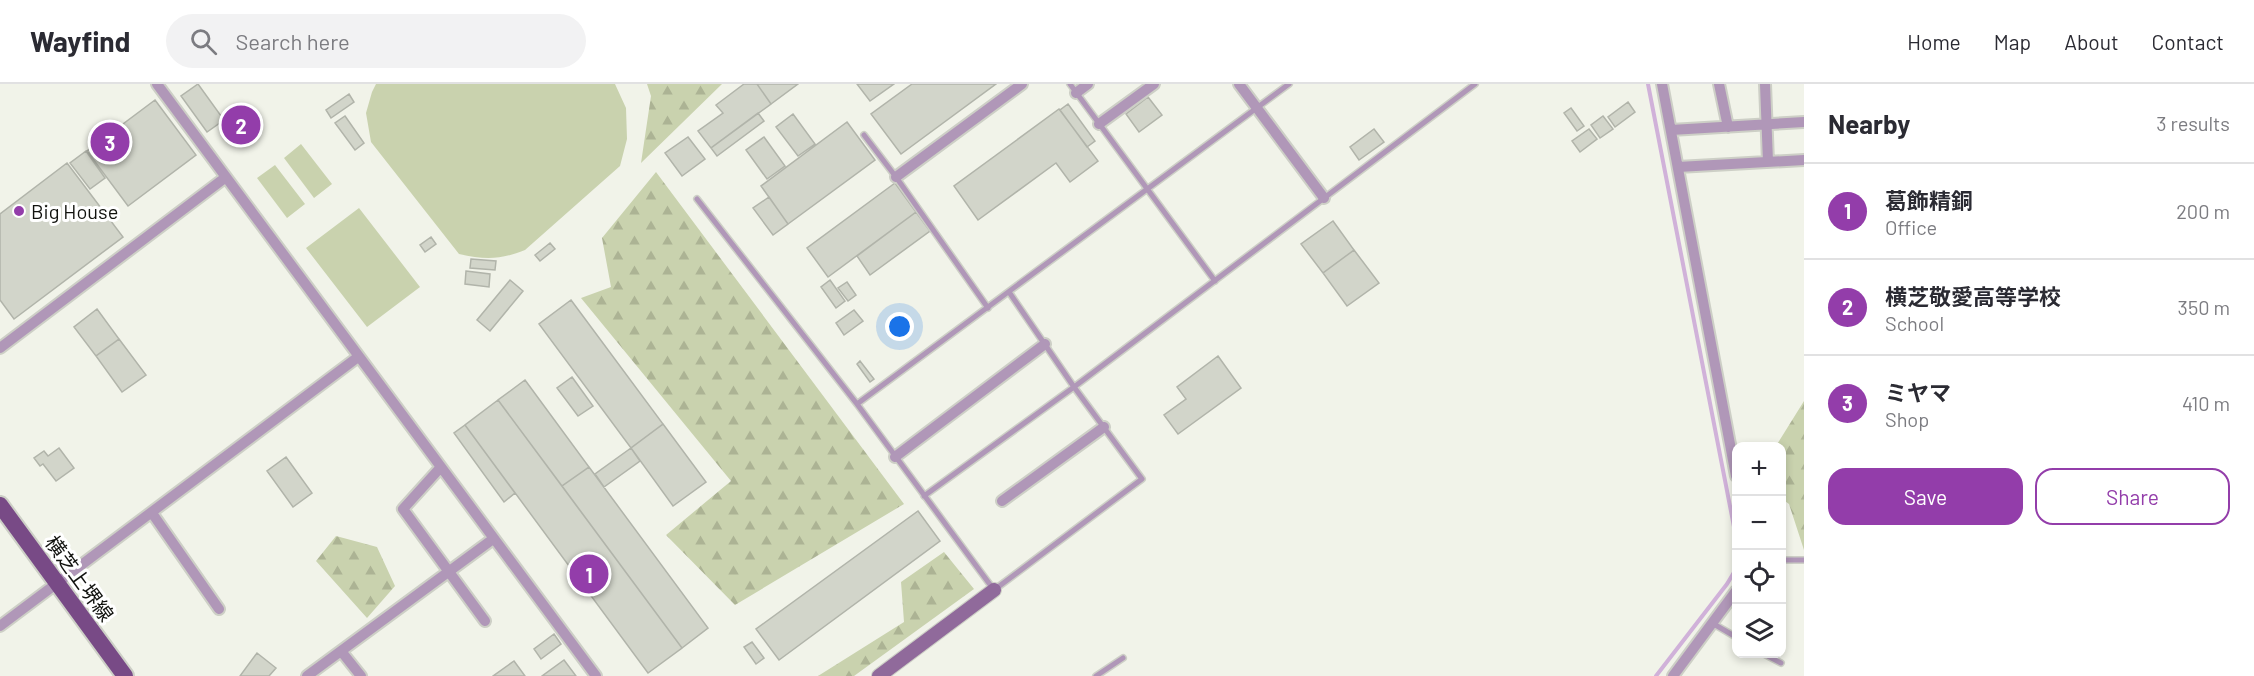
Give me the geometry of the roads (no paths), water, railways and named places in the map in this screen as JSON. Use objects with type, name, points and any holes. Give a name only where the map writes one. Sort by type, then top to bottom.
[{"type":"main road","name":"横芝上堺線","points":[[0,505],[125,676]]},
{"type":"street","points":[[157,84],[596,676]]},
{"type":"street","points":[[896,177],[1022,84]]},
{"type":"street","points":[[1073,88],[1088,84]]},
{"type":"street","points":[[1099,124],[1154,84]]},
{"type":"street","points":[[1239,84],[1324,198]]},
{"type":"street","points":[[1662,84],[1732,450]]},
{"type":"street","points":[[1719,84],[1728,127]]},
{"type":"street","points":[[1765,84],[1768,162]]},
{"type":"street","points":[[1671,130],[1804,122]]},
{"type":"street","points":[[1678,167],[1804,160]]},
{"type":"street","points":[[0,348],[226,177]]},
{"type":"street","points":[[895,457],[1045,344]]},
{"type":"street","points":[[0,626],[358,357]]},
{"type":"street","points":[[1002,501],[1104,428]]},
{"type":"street","points":[[440,468],[404,509],[485,621]]},
{"type":"street","points":[[152,513],[219,609]]},
{"type":"street","points":[[307,676],[493,539]]},
{"type":"street","points":[[879,676],[994,591]]},
{"type":"street","points":[[1673,676],[1732,598]]},
{"type":"street","points":[[341,651],[361,676]]},
{"type":"lane","points":[[856,404],[1289,84]]},
{"type":"lane","points":[[924,496],[1074,387],[1475,84]]},
{"type":"lane","points":[[1073,88],[1215,281]]},
{"type":"lane","points":[[864,135],[988,308]]},
{"type":"lane","points":[[697,198],[856,404],[994,591],[1142,478],[1074,387],[1009,292]]},
{"type":"lane","points":[[1786,560],[1804,560]]},
{"type":"lane","points":[[1713,623],[1732,635]]},
{"type":"lane","points":[[1096,676],[1123,658]]},
{"type":"lane","points":[[1772,658],[1781,663]]},
{"type":"waterway","points":[[1648,84],[1732,516]]},
{"type":"waterway","points":[[1656,676],[1732,576]]},
{"type":"place","name":"横芝敬愛高等学校","points":[[241,125]]},
{"type":"place","name":"ミヤマ","points":[[110,142]]},
{"type":"place","name":"Big House","points":[[19,211]]},
{"type":"place","name":"葛飾精銅","points":[[589,574]]}]
